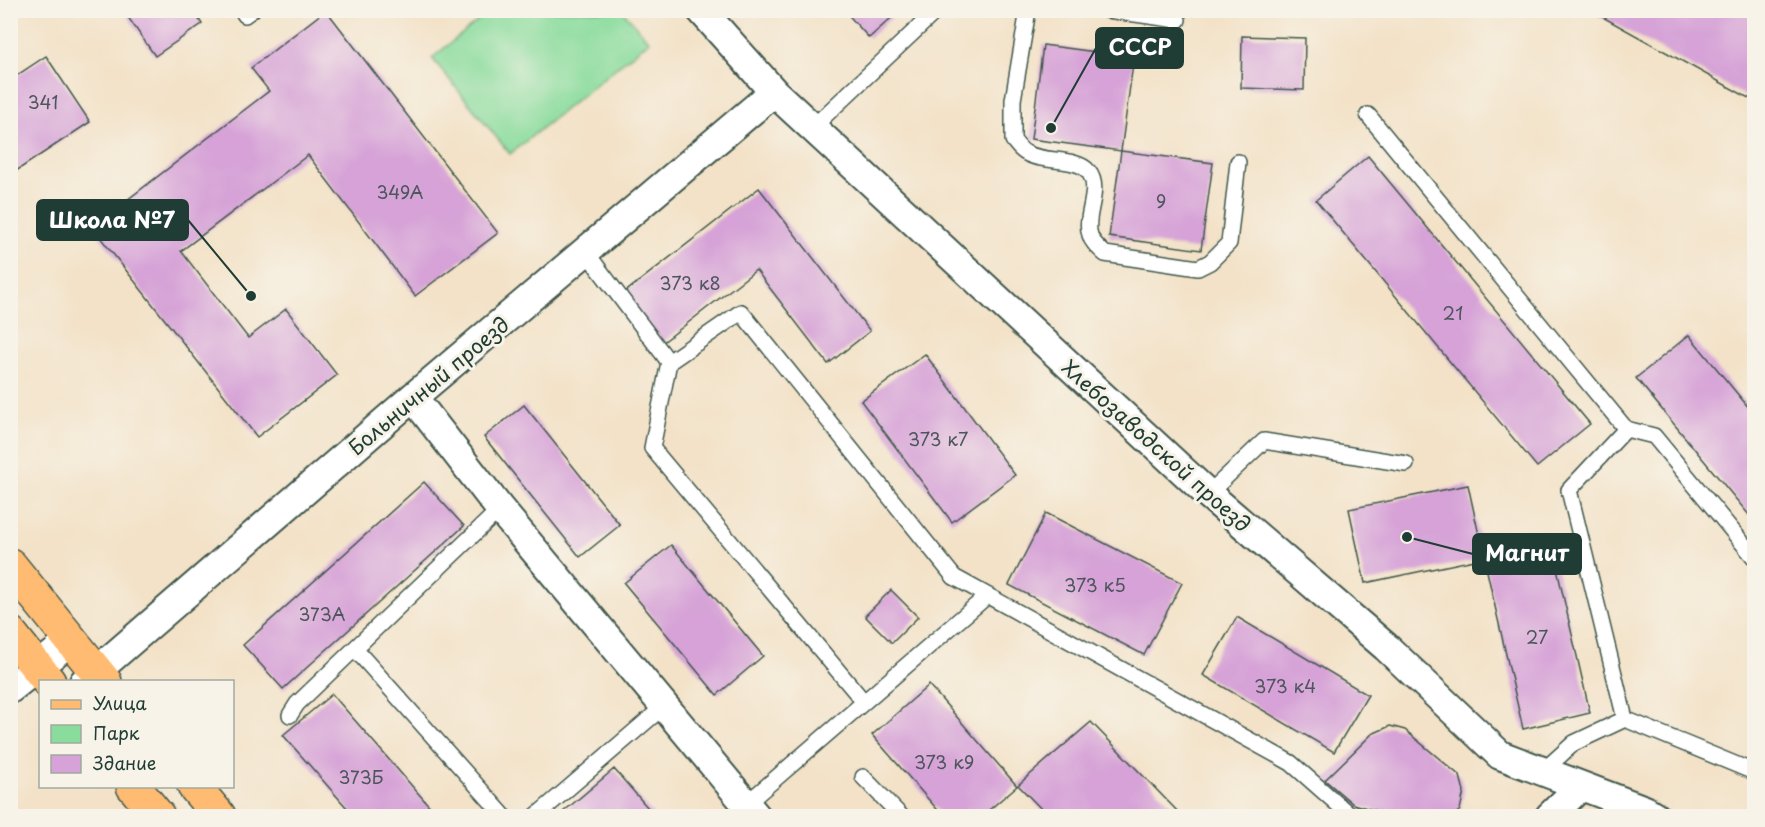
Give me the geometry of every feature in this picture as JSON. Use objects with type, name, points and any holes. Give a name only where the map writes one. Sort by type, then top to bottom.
[{"type":"main road","points":[[10,565],[70,641],[95,678]]},
{"type":"main road","points":[[10,633],[44,675]]},
{"type":"main road","points":[[135,788],[158,816]]},
{"type":"main road","points":[[196,788],[219,816]]},
{"type":"street","name":"Хлебозаводской проезд","points":[[701,10],[774,92],[1208,494],[1386,646],[1500,755],[1645,810],[1655,816]]},
{"type":"street","name":"Больничный проезд","points":[[95,678],[413,397],[774,92]]},
{"type":"street","points":[[413,397],[501,509],[663,707],[751,810]]},
{"type":"street","points":[[10,689],[44,675],[70,641]]},
{"type":"street","points":[[1550,816],[1581,786]]},
{"type":"lane","points":[[242,10],[245,15],[252,10]]},
{"type":"lane","points":[[813,127],[937,10]]},
{"type":"lane","points":[[1028,10],[1013,100],[1013,140],[1024,153],[1036,158],[1078,164],[1088,170],[1093,181],[1089,234],[1104,254],[1198,268],[1210,262],[1229,243],[1238,162]]},
{"type":"lane","points":[[1107,10],[1178,20]]},
{"type":"lane","points":[[1368,115],[1626,429],[1654,436],[1755,557]]},
{"type":"lane","points":[[586,252],[669,362]]},
{"type":"lane","points":[[864,702],[652,448],[669,362],[741,312],[954,577],[1291,763],[1351,816]]},
{"type":"lane","points":[[1625,719],[1569,490],[1626,429]]},
{"type":"lane","points":[[1208,494],[1264,441],[1406,464]]},
{"type":"lane","points":[[290,715],[297,704],[501,509]]},
{"type":"lane","points":[[751,810],[864,702],[987,596]]},
{"type":"lane","points":[[355,649],[504,816]]},
{"type":"lane","points":[[536,816],[663,707]]},
{"type":"lane","points":[[1543,771],[1574,743],[1625,719],[1755,772]]},
{"type":"lane","points":[[863,777],[901,816]]},
{"type":"green space","points":[[490,11],[623,11],[649,41],[510,154],[432,58]]},
{"type":"building","points":[[123,10],[193,10],[202,24],[155,56]]},
{"type":"building","points":[[326,10],[498,233],[415,296],[308,155],[181,251],[248,338],[286,309],[337,375],[257,437],[92,227],[269,91],[251,68]]},
{"type":"building","points":[[844,10],[900,10],[869,38]]},
{"type":"building","points":[[1590,10],[1754,10],[1754,101]]},
{"type":"building","points":[[1242,36],[1305,38],[1304,90],[1241,88]]},
{"type":"building","points":[[1043,45],[1134,57],[1121,151],[1031,139]]},
{"type":"building","points":[[46,56],[90,122],[10,175],[10,80]]},
{"type":"building","points":[[1121,151],[1213,163],[1201,250],[1109,237]]},
{"type":"building","points":[[1368,156],[1590,424],[1537,467],[1316,200]]},
{"type":"building","points":[[759,188],[870,331],[828,364],[756,270],[662,343],[624,293]]},
{"type":"building","points":[[1689,335],[1754,414],[1754,521],[1636,378]]},
{"type":"building","points":[[925,354],[1015,475],[952,522],[861,401]]},
{"type":"building","points":[[524,405],[620,525],[580,557],[484,437]]},
{"type":"building","points":[[424,482],[464,526],[283,689],[243,645]]},
{"type":"building","points":[[1468,485],[1484,558],[1365,583],[1349,509]]},
{"type":"building","points":[[1046,513],[1182,583],[1144,655],[1009,585]]},
{"type":"building","points":[[1551,543],[1590,713],[1523,729],[1484,558]]},
{"type":"building","points":[[671,545],[763,656],[717,695],[624,583]]},
{"type":"building","points":[[891,590],[918,617],[892,643],[865,616]]},
{"type":"building","points":[[1237,617],[1368,695],[1334,752],[1203,675]]},
{"type":"building","points":[[929,685],[1017,786],[982,816],[943,816],[872,735]]},
{"type":"building","points":[[332,694],[438,816],[354,816],[283,735]]},
{"type":"building","points":[[1091,722],[1182,816],[1048,816],[1018,785]]},
{"type":"building","points":[[1390,726],[1405,730],[1460,776],[1464,791],[1460,810],[1454,816],[1394,816],[1353,804],[1325,780],[1372,734]]},
{"type":"building","points":[[614,769],[655,816],[567,816],[563,812]]},
{"type":"place","name":"СССР","points":[[1051,128]]},
{"type":"place","name":"Школа №7","points":[[251,296]]},
{"type":"place","name":"Магнит","points":[[1407,537]]}]
